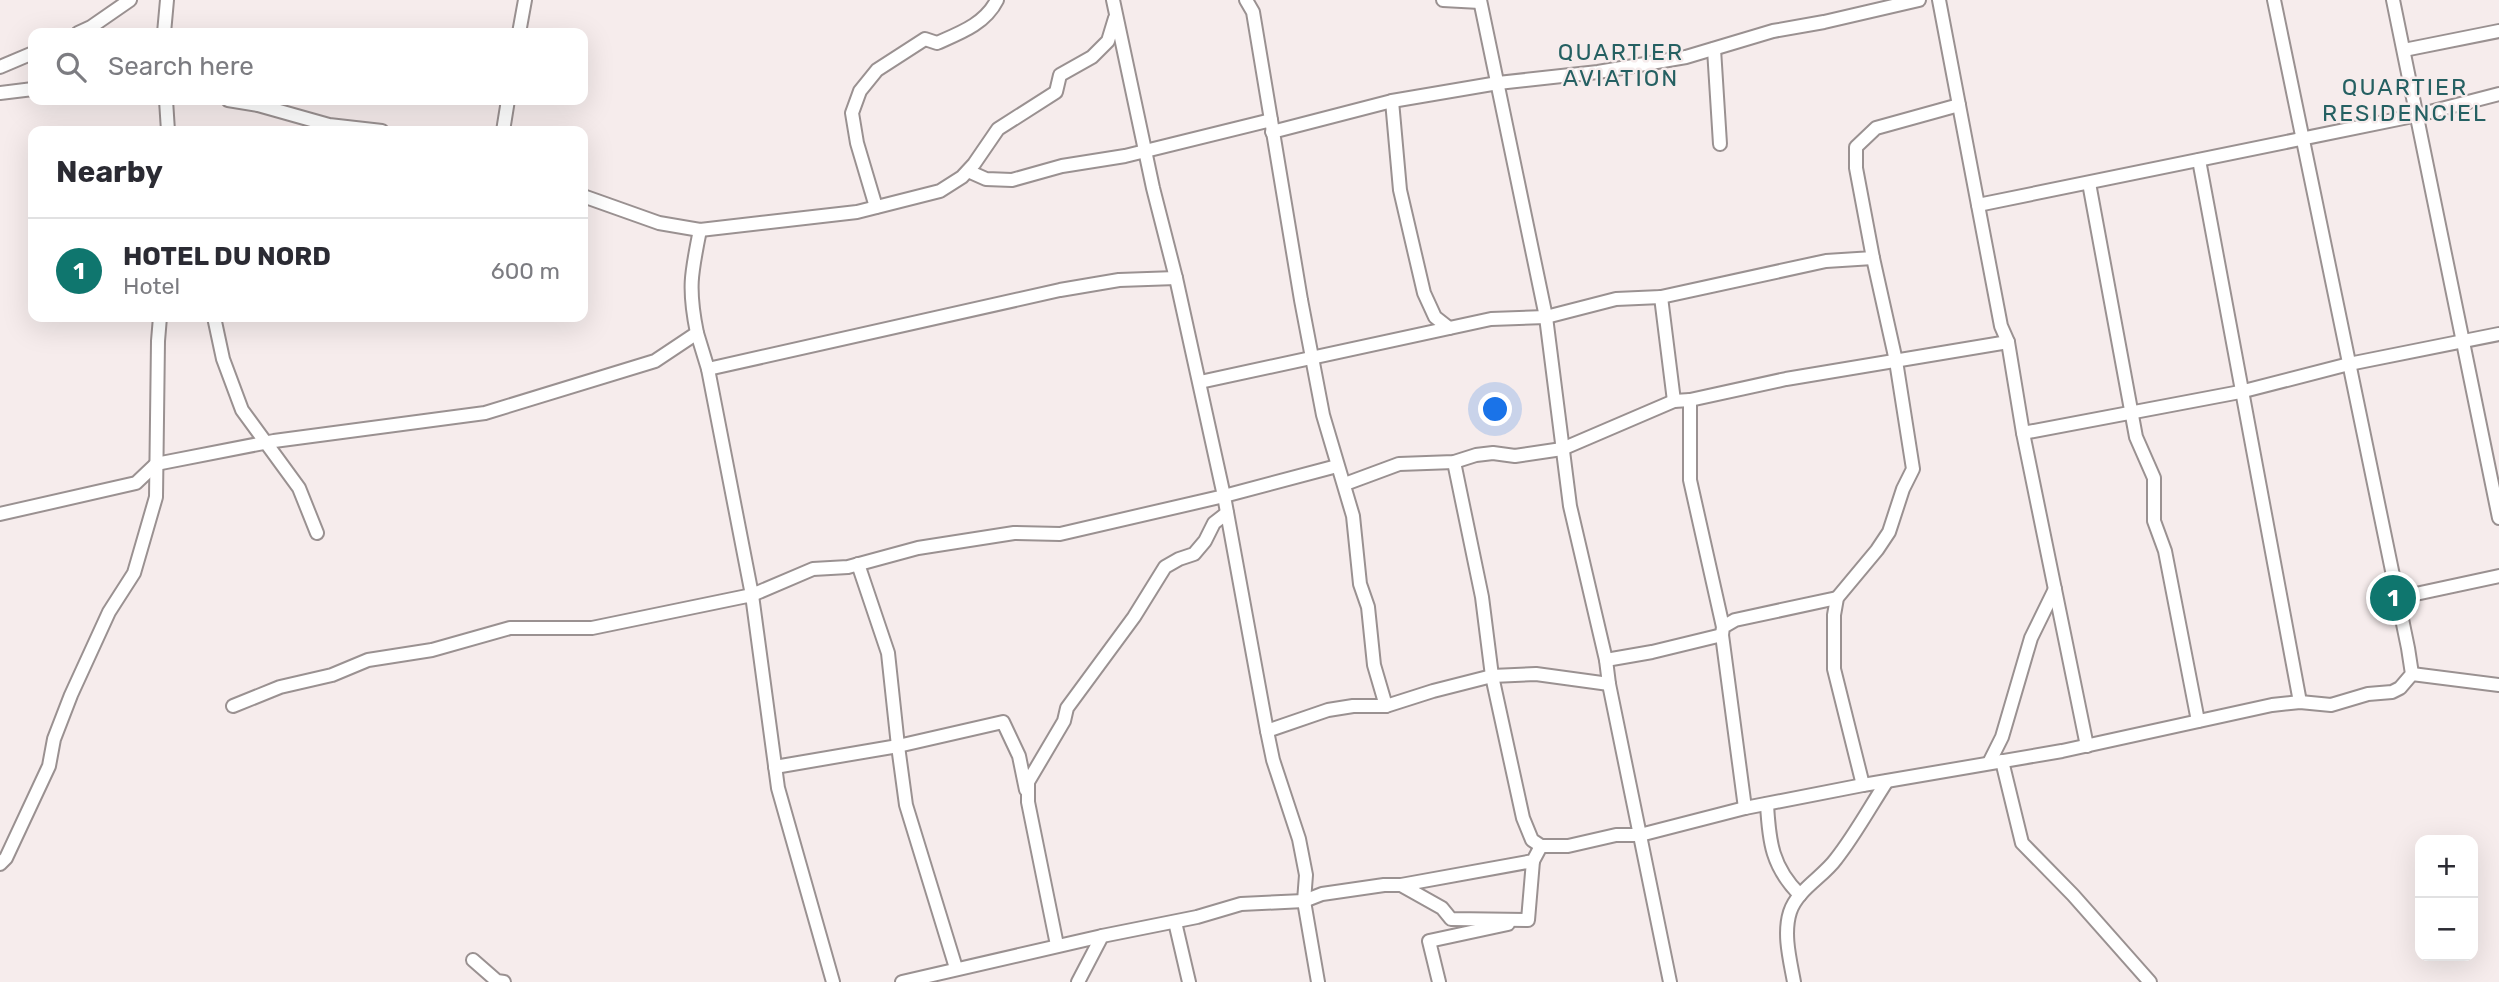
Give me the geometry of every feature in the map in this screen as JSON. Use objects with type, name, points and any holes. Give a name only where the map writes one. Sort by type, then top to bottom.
[{"type":"street","points":[[89,28],[131,0]]},
{"type":"street","points":[[164,28],[167,0]]},
{"type":"street","points":[[520,28],[525,0]]},
{"type":"street","points":[[876,208],[857,143],[852,113],[860,91],[877,71],[925,38],[937,43],[982,20],[997,0]]},
{"type":"street","points":[[1113,0],[1224,496],[1273,760],[1299,839],[1306,875],[1304,901],[1318,982]]},
{"type":"street","points":[[1246,0],[1253,12],[1288,233],[1323,415],[1353,516],[1360,584],[1368,607],[1374,664],[1387,706]]},
{"type":"street","points":[[1443,0],[1480,1],[1546,317],[1570,506],[1606,660],[1670,982]]},
{"type":"street","points":[[968,171],[986,179],[1012,180],[1062,166],[1392,102],[1498,83],[1598,72],[1686,57],[1773,31],[1919,0]]},
{"type":"street","points":[[1939,0],[2001,326],[2008,342],[2022,433],[2087,746]]},
{"type":"street","points":[[2274,0],[2412,674]]},
{"type":"street","points":[[2393,0],[2499,518]]},
{"type":"street","points":[[588,198],[659,223],[699,230],[857,212],[940,191],[968,171],[998,129],[1056,92],[1060,75],[1092,57],[1108,41],[1115,18]]},
{"type":"street","points":[[2404,50],[2499,31]]},
{"type":"street","points":[[1714,49],[1720,144]]},
{"type":"street","points":[[0,67],[28,55]]},
{"type":"street","points":[[0,93],[28,90]]},
{"type":"street","points":[[1978,205],[2418,115],[2499,94]]},
{"type":"street","points":[[1392,102],[1400,190],[1424,293],[1435,317],[1449,328]]},
{"type":"street","points":[[166,105],[168,126]]},
{"type":"street","points":[[258,105],[338,126]]},
{"type":"street","points":[[504,126],[507,105]]},
{"type":"street","points":[[1863,785],[1834,669],[1832,626],[1837,598],[1889,532],[1903,489],[1913,469],[1896,361],[1856,168],[1856,147],[1876,128],[1959,105]]},
{"type":"street","points":[[2199,160],[2240,392],[2300,702]]},
{"type":"street","points":[[2089,183],[2136,437],[2154,478],[2154,520],[2165,551],[2197,721]]},
{"type":"street","points":[[699,230],[690,284],[691,303],[708,369],[752,595],[778,788],[833,982]]},
{"type":"street","points":[[1199,382],[1491,319],[1546,317],[1616,299],[1661,297],[1826,261],[1873,258]]},
{"type":"street","points":[[708,369],[1060,290],[1119,279],[1176,278]]},
{"type":"street","points":[[1661,297],[1674,401]]},
{"type":"street","points":[[0,864],[6,859],[49,766],[54,739],[71,695],[109,612],[134,573],[156,497],[160,322]]},
{"type":"street","points":[[215,322],[223,359],[242,410],[299,488],[317,533]]},
{"type":"street","points":[[0,514],[136,484],[156,464],[266,442],[485,413],[655,361],[697,333]]},
{"type":"street","points":[[2022,433],[2240,392],[2349,364],[2499,334]]},
{"type":"street","points":[[1345,484],[1399,464],[1454,462],[1476,455],[1493,453],[1515,456],[1562,449],[1674,401],[1690,400],[1786,379],[2008,342]]},
{"type":"street","points":[[1690,400],[1690,480],[1722,631],[1745,808]]},
{"type":"street","points":[[1454,462],[1482,597],[1492,676],[1523,818],[1532,840],[1541,846],[1568,846],[1616,835],[1640,835],[1745,808],[2087,746],[2272,705],[2300,702],[2331,705],[2368,694],[2392,692],[2400,688],[2412,674]]},
{"type":"street","points":[[233,706],[281,687],[332,675],[368,660],[432,650],[510,628],[592,628],[752,595],[813,569],[848,567],[932,546],[1014,533],[1060,534],[1224,496],[1337,466]]},
{"type":"street","points":[[1028,802],[1028,782],[1064,721],[1067,708],[1134,617],[1165,567],[1194,554],[1205,541],[1214,523],[1227,513]]},
{"type":"street","points":[[858,564],[888,653],[906,806],[956,968]]},
{"type":"street","points":[[2397,597],[2499,576]]},
{"type":"street","points":[[2054,589],[2031,638],[1996,762],[2022,843],[2073,895],[2150,982]]},
{"type":"street","points":[[1606,660],[1652,652],[1722,631],[1735,620],[1837,598]]},
{"type":"street","points":[[1267,731],[1328,710],[1353,706],[1387,706],[1492,676],[1536,674],[1609,684]]},
{"type":"street","points":[[2412,674],[2499,685]]},
{"type":"street","points":[[775,767],[898,746],[1003,722],[1019,756],[1057,945]]},
{"type":"street","points":[[1794,982],[1787,928],[1790,910],[1800,895],[1823,876],[1837,859],[1887,781]]},
{"type":"street","points":[[1767,804],[1773,857],[1788,883],[1800,895]]},
{"type":"street","points":[[1528,920],[1533,861],[1541,846]]},
{"type":"street","points":[[902,982],[1057,945],[1175,922],[1241,904],[1304,901],[1322,894],[1401,885],[1533,861]]},
{"type":"street","points":[[1401,885],[1442,908],[1451,919],[1528,920]]},
{"type":"street","points":[[1439,982],[1429,941],[1528,920]]},
{"type":"street","points":[[1175,922],[1189,982]]},
{"type":"street","points":[[1078,982],[1102,936]]},
{"type":"street","points":[[473,960],[497,981],[504,982]]},
{"type":"place","name":"HOTEL DU NORD","points":[[2393,598]]},
{"type":"district","name":"QUARTIER AVIATION","points":[[1621,65]]},
{"type":"district","name":"QUARTIER RESIDENCIEL","points":[[2405,100]]}]
